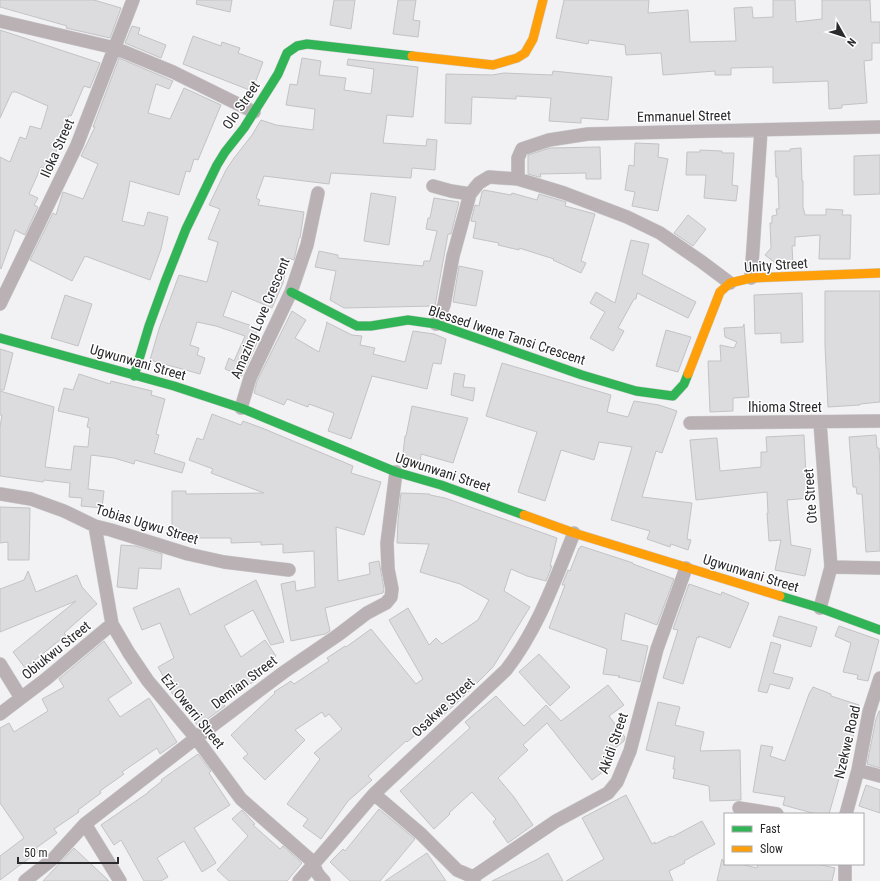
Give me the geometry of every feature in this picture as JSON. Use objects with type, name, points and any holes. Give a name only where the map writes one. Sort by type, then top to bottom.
[{"type":"street","name":"Iloka Street","points":[[0,304],[77,145],[133,0]]},
{"type":"street","name":"Olo Street","points":[[134,376],[156,304],[186,229],[217,165],[254,112],[278,74],[287,53],[297,46],[307,44],[493,65],[520,57],[526,53],[531,44],[543,0]]},
{"type":"street","points":[[0,21],[115,48],[173,72],[254,112]]},
{"type":"street","name":"Emmanuel Street","points":[[518,179],[518,158],[522,149],[549,140],[588,134],[880,127]]},
{"type":"street","points":[[751,278],[761,130]]},
{"type":"street","points":[[436,324],[444,304],[453,256],[470,194],[479,183],[489,177],[518,179],[564,193],[627,217],[660,233],[730,283]]},
{"type":"street","points":[[433,186],[470,194]]},
{"type":"street","name":"Amazing Love Crescent","points":[[241,408],[250,378],[291,292],[308,245],[318,193]]},
{"type":"street","name":"Unity Street","points":[[673,396],[684,384],[720,292],[730,283],[751,278],[880,273]]},
{"type":"street","name":"Blessed Iwene Tansi Crescent","points":[[291,292],[357,326],[370,326],[408,320],[436,324],[605,382],[636,391],[673,396]]},
{"type":"street","name":"Ugwunwani Street","points":[[0,338],[174,386],[241,408],[396,472],[441,485],[574,532],[686,568],[820,608],[880,630]]},
{"type":"street","name":"Ihioma Street","points":[[690,423],[820,423],[880,421]]},
{"type":"street","name":"Ote Street","points":[[820,423],[831,568],[820,608]]},
{"type":"street","name":"Demian Street","points":[[25,881],[54,858],[85,824],[196,738],[284,672],[338,636],[367,613],[386,603],[391,597],[392,589],[388,569],[387,543],[396,472]]},
{"type":"street","name":"Tobias Ugwu Street","points":[[0,494],[31,499],[64,511],[95,526],[188,554],[224,562],[289,570]]},
{"type":"street","name":"Ezi Owerri Street","points":[[95,526],[112,624],[148,681],[196,738],[241,799],[314,863],[318,875],[324,881]]},
{"type":"street","name":"Osakwe Street","points":[[299,881],[374,794],[506,670],[520,652],[546,601],[574,532]]},
{"type":"street","name":"Akidi Street","points":[[473,879],[556,821],[608,793],[617,782],[630,751],[657,649],[686,568]]},
{"type":"street","points":[[831,568],[880,568]]},
{"type":"street","name":"Obiukwu Street","points":[[0,714],[81,652],[112,624]]},
{"type":"street","points":[[0,664],[21,698]]},
{"type":"street","name":"Nzekwe Road","points":[[846,813],[858,770],[869,712],[880,678]]},
{"type":"street","points":[[858,770],[880,776]]},
{"type":"street","points":[[374,794],[421,834],[457,870],[473,879]]},
{"type":"street","points":[[739,808],[771,813]]},
{"type":"street","points":[[85,824],[120,881]]},
{"type":"street","points":[[845,865],[845,881]]},
{"type":"building","points":[[0,0],[94,0],[121,8],[110,38],[66,28],[67,26],[0,7]]},
{"type":"building","points":[[197,0],[232,0],[230,12],[196,4]]},
{"type":"building","points":[[334,0],[355,0],[351,29],[330,25]]},
{"type":"building","points":[[398,0],[416,0],[413,20],[420,21],[418,37],[393,34]]},
{"type":"building","points":[[564,0],[649,0],[648,13],[688,10],[690,42],[736,41],[734,8],[752,7],[753,18],[773,17],[773,0],[795,0],[796,22],[822,19],[822,0],[870,0],[871,22],[880,22],[880,43],[872,43],[872,60],[864,61],[867,103],[842,105],[842,108],[829,109],[828,81],[773,83],[773,67],[731,68],[731,75],[715,75],[715,71],[663,75],[661,53],[626,55],[625,45],[589,40],[588,44],[556,38]]},
{"type":"building","points":[[132,26],[140,28],[138,34],[166,45],[161,58],[125,43]]},
{"type":"building","points":[[0,30],[100,63],[90,88],[84,86],[71,116],[69,115],[59,145],[48,170],[41,167],[29,194],[38,198],[34,205],[38,207],[25,235],[15,230],[1,269],[0,157],[10,162],[20,137],[26,139],[30,126],[41,129],[48,106],[16,92],[12,92],[0,118]]},
{"type":"building","points":[[193,36],[221,46],[222,42],[240,48],[238,53],[263,62],[252,91],[183,64]]},
{"type":"building","points":[[119,58],[173,81],[169,89],[156,84],[148,113],[170,119],[184,88],[221,105],[198,160],[194,159],[190,172],[186,171],[179,195],[130,181],[122,221],[144,226],[148,212],[168,217],[161,249],[150,280],[85,256],[72,281],[30,260],[53,213],[56,215],[63,192],[83,199],[98,164],[81,156],[95,127],[93,127]]},
{"type":"building","points":[[302,58],[321,61],[319,75],[346,78],[344,90],[371,94],[374,69],[347,65],[348,59],[418,67],[413,117],[387,115],[383,143],[426,146],[427,139],[437,140],[435,170],[412,168],[411,178],[331,173],[329,184],[264,176],[256,198],[260,200],[258,205],[304,212],[300,238],[294,260],[288,258],[283,283],[272,308],[232,291],[223,316],[258,328],[255,336],[259,338],[242,376],[225,369],[229,358],[234,361],[245,336],[216,326],[197,322],[190,345],[199,348],[197,355],[205,358],[200,374],[150,360],[159,329],[179,275],[207,282],[218,242],[208,239],[220,209],[209,205],[226,170],[234,158],[252,135],[261,120],[276,125],[313,130],[315,109],[286,105],[290,84],[297,85]]},
{"type":"building","points":[[553,71],[612,77],[608,120],[581,118],[581,123],[549,121],[551,98],[516,96],[516,99],[472,97],[471,124],[445,123],[446,74],[492,75],[504,73],[552,75]]},
{"type":"building","points":[[635,143],[659,144],[658,157],[668,159],[658,211],[632,206],[635,192],[625,190],[629,165],[634,166]]},
{"type":"building","points":[[600,147],[601,179],[586,179],[586,173],[540,174],[541,177],[528,174],[528,155],[550,148]]},
{"type":"building","points":[[801,148],[803,207],[805,215],[826,215],[826,209],[843,210],[842,215],[851,215],[850,259],[819,259],[820,235],[795,237],[795,246],[792,246],[793,264],[778,265],[765,255],[771,248],[770,223],[772,223],[772,216],[777,215],[776,209],[779,209],[778,177],[776,177],[775,151],[790,151],[790,149]]},
{"type":"building","points":[[700,150],[734,153],[732,185],[738,186],[736,201],[704,198],[706,175],[686,175],[687,152],[700,152]]},
{"type":"building","points":[[880,155],[880,194],[854,195],[854,156]]},
{"type":"building","points":[[484,190],[511,195],[512,193],[537,200],[539,194],[566,202],[565,206],[595,214],[581,261],[586,263],[581,273],[553,260],[554,259],[519,248],[519,250],[498,245],[499,243],[473,238],[476,222],[471,221],[475,205],[479,206],[482,192]]},
{"type":"building","points":[[371,193],[396,197],[389,245],[364,241]]},
{"type":"building","points":[[434,198],[459,202],[451,234],[448,234],[435,306],[344,308],[330,300],[336,271],[315,267],[319,251],[338,255],[338,258],[423,266],[424,261],[430,261],[437,231],[426,229]]},
{"type":"building","points":[[688,215],[706,229],[693,246],[674,233]]},
{"type":"building","points":[[631,240],[649,244],[642,274],[696,302],[688,318],[637,293],[636,299],[634,299],[618,328],[624,331],[613,351],[590,338],[605,312],[590,303],[596,292],[615,303]]},
{"type":"building","points":[[459,266],[483,271],[476,306],[453,302]]},
{"type":"building","points":[[825,291],[880,291],[880,402],[828,407],[825,346]]},
{"type":"building","points":[[802,293],[803,342],[781,343],[781,333],[755,334],[754,295]]},
{"type":"building","points":[[65,295],[92,304],[78,346],[51,338]]},
{"type":"building","points":[[292,311],[306,320],[295,338],[319,352],[327,323],[326,322],[352,335],[362,336],[360,345],[375,348],[373,354],[405,362],[413,331],[434,334],[446,339],[441,364],[433,363],[427,389],[372,376],[351,439],[328,431],[334,413],[309,404],[308,407],[287,399],[284,405],[254,393],[257,381]]},
{"type":"building","points":[[744,324],[749,397],[733,398],[733,411],[710,412],[708,361],[721,361],[720,345],[734,348],[737,342],[725,337],[724,328],[743,327]]},
{"type":"building","points":[[666,330],[691,337],[678,372],[656,366]]},
{"type":"building","points":[[0,349],[13,353],[4,390],[0,390]]},
{"type":"building","points":[[502,363],[611,395],[607,412],[628,417],[634,401],[659,405],[677,411],[662,453],[656,451],[642,497],[692,503],[687,539],[691,540],[688,550],[671,544],[670,547],[647,539],[650,531],[611,520],[632,447],[599,442],[594,460],[561,450],[545,501],[518,492],[537,432],[486,416]]},
{"type":"building","points":[[454,373],[465,375],[463,387],[475,388],[473,401],[451,395]]},
{"type":"building","points":[[79,374],[110,384],[111,381],[152,391],[151,395],[165,399],[156,434],[159,435],[154,453],[185,463],[182,473],[135,460],[134,464],[114,458],[91,455],[88,489],[104,491],[102,508],[81,506],[82,498],[69,497],[70,483],[44,480],[43,482],[0,476],[0,427],[2,415],[0,415],[0,391],[54,407],[45,467],[71,470],[74,446],[88,447],[90,428],[87,427],[89,418],[58,411],[64,388],[73,390]]},
{"type":"building","points":[[412,406],[468,418],[453,463],[421,454],[420,464],[402,462],[405,436]]},
{"type":"building","points":[[212,414],[241,425],[243,421],[262,428],[353,466],[351,473],[381,482],[364,535],[336,527],[338,581],[370,574],[369,563],[379,561],[384,589],[383,593],[325,608],[330,631],[325,634],[291,641],[281,584],[295,581],[296,591],[315,587],[314,551],[283,553],[283,544],[261,545],[261,542],[231,543],[231,538],[172,538],[172,491],[186,491],[186,494],[264,493],[211,473],[213,469],[189,460],[197,438],[203,440]]},
{"type":"building","points":[[804,435],[806,476],[808,476],[810,498],[787,500],[791,545],[811,549],[805,576],[775,570],[781,540],[769,541],[767,492],[696,500],[690,440],[717,438],[720,471],[761,467],[761,452],[767,452],[766,437]]},
{"type":"building","points":[[876,435],[877,448],[879,448],[880,469],[880,551],[866,552],[862,494],[857,494],[856,487],[853,487],[849,437]]},
{"type":"building","points":[[401,493],[430,494],[445,498],[557,538],[550,566],[552,566],[546,581],[527,576],[511,569],[504,591],[530,607],[493,667],[459,701],[432,725],[430,723],[407,742],[406,741],[368,776],[372,780],[348,801],[321,839],[303,826],[308,819],[287,804],[320,759],[314,753],[342,729],[329,714],[325,717],[322,712],[295,730],[305,740],[265,780],[243,758],[248,754],[231,735],[275,693],[274,692],[291,681],[294,684],[329,661],[327,658],[345,646],[346,647],[371,629],[416,684],[423,679],[389,620],[408,608],[429,645],[436,638],[442,644],[478,620],[489,600],[460,584],[420,572],[429,544],[397,543]]},
{"type":"building","points":[[0,507],[30,508],[29,560],[8,560],[8,542],[0,543]]},
{"type":"building","points":[[121,545],[136,546],[162,554],[161,569],[139,568],[137,589],[117,587]]},
{"type":"building","points":[[581,546],[633,563],[674,579],[657,625],[625,613],[621,640],[648,646],[640,682],[618,677],[620,676],[603,674],[607,649],[549,628],[565,585],[562,585]]},
{"type":"building","points":[[28,571],[36,592],[77,575],[82,587],[97,604],[64,633],[66,635],[25,668],[13,652],[76,601],[0,632],[0,589],[24,580]]},
{"type":"building","points":[[256,580],[284,642],[271,645],[253,610],[224,626],[241,657],[265,640],[276,656],[251,674],[255,681],[221,700],[225,706],[198,726],[164,683],[166,681],[158,667],[174,658],[160,623],[142,630],[133,608],[179,588],[190,615]]},
{"type":"building","points":[[689,584],[721,595],[722,592],[749,603],[730,648],[699,636],[699,638],[697,637],[683,684],[663,678],[678,630],[673,629]]},
{"type":"building","points":[[779,616],[817,627],[811,647],[773,636]]},
{"type":"building","points":[[839,626],[879,640],[868,681],[857,679],[858,675],[843,672],[851,643],[835,636]]},
{"type":"building","points":[[104,641],[132,683],[108,699],[120,717],[149,698],[177,742],[160,754],[157,748],[122,772],[124,774],[100,791],[101,793],[78,810],[79,812],[54,829],[57,833],[36,848],[39,851],[0,880],[0,856],[24,838],[0,803],[0,728],[9,723],[14,732],[48,711],[42,699],[64,687],[59,679]]},
{"type":"building","points":[[771,642],[781,645],[773,673],[793,678],[789,689],[770,684],[767,693],[758,691]]},
{"type":"building","points":[[539,654],[570,687],[550,706],[519,672]]},
{"type":"building","points":[[608,685],[624,705],[609,716],[625,737],[624,741],[605,756],[612,765],[592,780],[547,723],[523,745],[528,750],[498,778],[514,797],[533,825],[508,843],[493,822],[496,819],[472,792],[434,829],[400,791],[470,728],[465,722],[496,696],[524,726],[546,705],[561,721]]},
{"type":"building","points":[[813,687],[831,694],[831,696],[859,705],[853,725],[856,726],[848,754],[846,754],[829,813],[812,813],[783,805],[785,797],[753,792],[761,745],[773,747],[770,756],[785,761],[809,694]]},
{"type":"building","points":[[658,702],[680,707],[675,725],[704,732],[700,751],[740,750],[741,800],[710,801],[709,786],[673,778],[675,757],[646,750]]},
{"type":"building","points":[[880,711],[880,768],[867,764]]},
{"type":"building","points":[[198,754],[211,771],[209,773],[230,805],[194,828],[216,863],[202,872],[184,841],[157,858],[168,877],[161,881],[144,881],[121,840],[114,845],[101,825],[149,792],[162,781],[161,780]]},
{"type":"building","points":[[866,785],[880,790],[880,813],[859,806]]},
{"type":"building","points":[[626,795],[652,844],[671,836],[672,837],[702,821],[715,844],[669,871],[673,881],[566,881],[604,859],[582,818]]},
{"type":"building","points":[[379,809],[415,839],[380,881],[350,881],[330,862],[343,849],[345,851]]},
{"type":"building","points":[[242,810],[255,824],[253,825],[280,849],[283,846],[302,863],[287,881],[229,881],[217,870],[248,836],[232,819]]},
{"type":"building","points":[[74,848],[109,881],[43,881]]},
{"type":"building","points":[[427,853],[446,881],[385,881]]},
{"type":"building","points":[[548,853],[563,881],[492,881],[536,860]]},
{"type":"building","points":[[722,859],[724,865],[744,865],[757,868],[758,865],[822,865],[835,868],[832,881],[717,881]]},
{"type":"traffic: fast","points":[[134,376],[149,326],[186,229],[217,165],[225,152],[244,128],[278,74],[287,53],[297,46],[307,44],[412,56]]},
{"type":"traffic: fast","points":[[291,292],[357,326],[371,326],[408,320],[436,324],[582,375],[636,391],[673,396],[684,384],[688,374]]},
{"type":"traffic: fast","points":[[0,338],[174,386],[241,408],[396,472],[441,485],[524,515]]},
{"type":"traffic: fast","points":[[780,596],[820,608],[880,630]]},
{"type":"traffic: slow","points":[[412,56],[493,65],[517,58],[525,53],[533,39],[543,0]]},
{"type":"traffic: slow","points":[[688,374],[720,292],[730,283],[751,278],[880,273]]},
{"type":"traffic: slow","points":[[524,515],[574,533],[780,596]]}]
